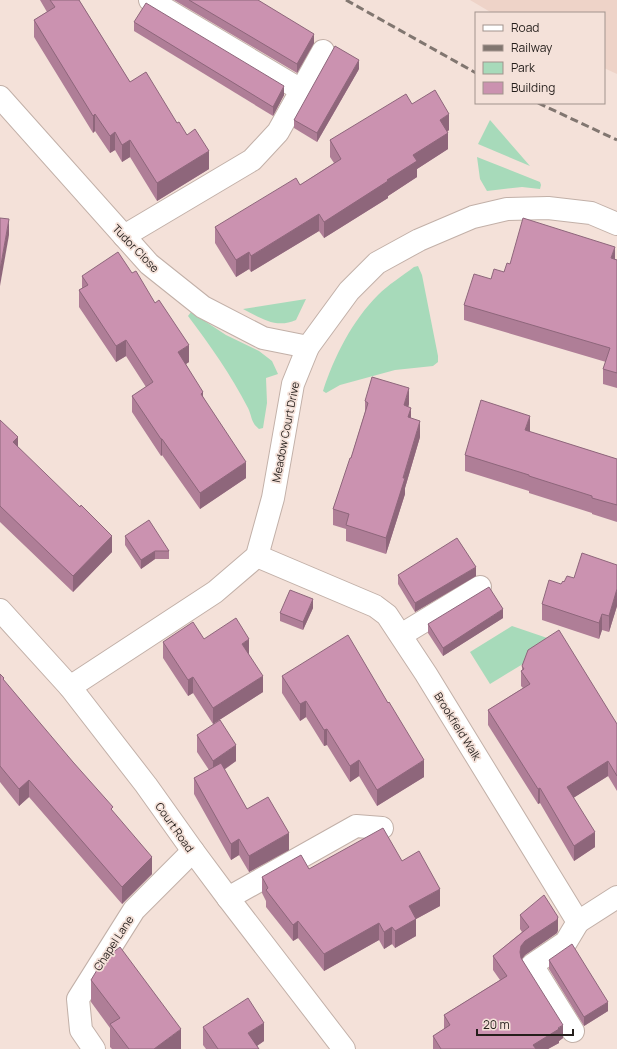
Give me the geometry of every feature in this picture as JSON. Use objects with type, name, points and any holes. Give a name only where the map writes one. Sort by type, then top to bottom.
[{"type":"street","points":[[150,0],[301,90]]},
{"type":"street","points":[[124,236],[252,160],[278,132],[323,52]]},
{"type":"street","name":"Tudor Close","points":[[0,97],[149,264],[203,307],[263,338],[308,347]]},
{"type":"street","name":"Meadow Court Drive","points":[[257,556],[273,498],[293,384],[308,347],[349,291],[377,262],[419,240],[473,217],[507,208],[548,208],[591,213],[617,224]]},
{"type":"street","points":[[70,687],[214,592],[257,556]]},
{"type":"street","name":"Brookfield Walk","points":[[257,556],[375,606],[387,615],[401,635],[578,922]]},
{"type":"street","points":[[401,635],[480,586]]},
{"type":"street","name":"Court Road","points":[[0,610],[70,687],[146,785],[192,851],[344,1049]]},
{"type":"street","points":[[228,898],[356,826],[382,828]]},
{"type":"street","name":"Chapel Lane","points":[[94,1049],[81,1030],[78,998],[134,910],[192,851]]},
{"type":"street","points":[[573,1031],[532,965],[566,942],[578,922],[617,897]]},
{"type":"shaded area","points":[[470,0],[617,0],[617,74],[605,68],[605,12],[490,12]]},
{"type":"green space","points":[[490,120],[530,166],[478,144]]},
{"type":"green space","points":[[477,157],[540,182],[540,189],[522,187],[487,191],[480,179]]},
{"type":"green space","points":[[418,266],[422,275],[438,362],[433,366],[395,370],[340,385],[326,393],[323,391],[338,353],[360,316],[382,291],[414,267]]},
{"type":"green space","points":[[306,299],[296,320],[289,322],[275,323],[262,319],[243,309]]},
{"type":"green space","points":[[191,312],[226,335],[259,351],[272,361],[278,374],[266,378],[267,403],[263,428],[259,429],[254,424],[248,408],[227,372],[188,316]]},
{"type":"green space","points":[[512,626],[559,642],[490,684],[470,652]]},
{"type":"building","points":[[50,0],[79,0],[130,82],[146,72],[177,123],[179,122],[187,135],[195,129],[209,151],[157,183],[130,140],[122,145],[115,132],[110,136],[95,114],[93,116],[34,20],[55,7]]},
{"type":"building","points":[[189,0],[258,0],[314,34],[297,64]]},
{"type":"building","points":[[146,3],[284,86],[273,107],[134,22]]},
{"type":"building","points":[[335,46],[359,60],[317,133],[294,120]]},
{"type":"building","points":[[435,90],[449,114],[440,120],[448,133],[413,155],[417,161],[324,222],[319,214],[251,256],[249,252],[236,260],[215,227],[296,178],[300,185],[341,159],[330,140],[406,94],[412,104]]},
{"type":"building","points":[[0,218],[9,219],[0,270]]},
{"type":"building","points":[[523,218],[615,247],[611,258],[617,260],[617,373],[603,369],[610,348],[464,305],[474,274],[491,279],[494,269],[504,272],[507,263],[510,264]]},
{"type":"building","points":[[118,252],[132,273],[136,271],[155,303],[159,300],[189,345],[178,352],[203,392],[201,394],[246,462],[200,493],[132,396],[153,382],[126,340],[116,346],[79,290],[88,285],[82,276]]},
{"type":"building","points":[[372,377],[409,388],[404,405],[411,408],[408,417],[420,421],[403,478],[405,478],[386,538],[346,525],[349,514],[333,509],[368,403],[365,401]]},
{"type":"building","points":[[481,400],[530,416],[525,430],[617,459],[617,505],[465,455]]},
{"type":"building","points":[[0,420],[18,437],[13,442],[112,536],[73,576],[0,506]]},
{"type":"building","points":[[149,520],[169,551],[155,551],[141,560],[125,536]]},
{"type":"building","points":[[457,538],[476,567],[415,603],[398,575]]},
{"type":"building","points":[[582,553],[617,565],[617,589],[609,616],[602,614],[599,623],[542,604],[549,580],[561,584],[567,576],[574,578]]},
{"type":"building","points":[[489,587],[503,609],[443,648],[428,624]]},
{"type":"building","points":[[290,590],[313,599],[303,622],[280,613]]},
{"type":"building","points":[[236,618],[249,639],[242,644],[263,676],[213,708],[193,677],[188,680],[163,642],[193,622],[204,639]]},
{"type":"building","points":[[559,630],[617,724],[617,776],[608,761],[567,787],[595,832],[574,846],[540,788],[538,789],[488,710],[530,684],[521,671],[524,669],[522,666],[528,650]]},
{"type":"building","points":[[348,635],[424,760],[377,790],[359,760],[350,766],[327,729],[324,730],[306,701],[300,704],[282,676]]},
{"type":"building","points":[[0,674],[73,762],[113,807],[111,809],[152,857],[122,887],[29,780],[19,789],[0,766]]},
{"type":"building","points":[[220,720],[236,745],[213,761],[197,735]]},
{"type":"building","points":[[221,763],[247,809],[268,797],[289,833],[249,856],[239,839],[231,844],[194,778]]},
{"type":"building","points":[[383,828],[402,861],[419,851],[440,889],[409,906],[416,919],[395,931],[392,927],[384,932],[379,923],[324,954],[298,921],[293,925],[266,890],[268,888],[262,877],[301,855],[309,869]]},
{"type":"building","points":[[544,895],[558,917],[557,920],[525,941],[521,946],[520,952],[521,958],[563,1025],[533,1045],[536,1049],[441,1049],[433,1036],[450,1025],[444,1015],[507,976],[493,956],[529,927],[520,915]]},
{"type":"building","points":[[572,944],[608,1002],[584,1017],[549,960]]},
{"type":"building","points":[[120,947],[181,1029],[154,1049],[129,1049],[110,1024],[120,1018],[91,980],[103,960]]},
{"type":"building","points":[[248,998],[264,1023],[248,1033],[259,1049],[218,1049],[203,1027]]},
{"type":"railway","points":[[346,0],[475,72]]},
{"type":"railway","points":[[540,104],[617,140]]}]
